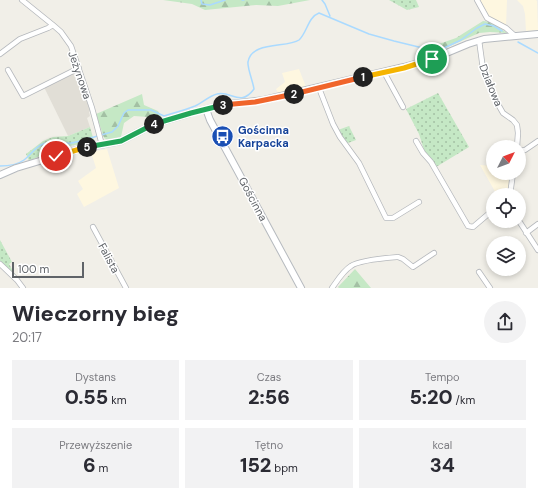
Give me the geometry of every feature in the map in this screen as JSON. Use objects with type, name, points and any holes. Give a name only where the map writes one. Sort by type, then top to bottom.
[{"type":"street","name":"Jeżynowa","points":[[22,0],[53,25],[71,46],[102,145]]},
{"type":"street","points":[[477,0],[487,18],[506,28],[515,36]]},
{"type":"street","points":[[0,54],[20,39],[53,25]]},
{"type":"street","points":[[0,175],[16,168],[83,148],[121,141],[154,124],[206,109],[222,105],[260,101],[384,72],[432,59],[479,40],[538,34]]},
{"type":"street","name":"Działowa","points":[[479,40],[483,69],[499,106],[503,112],[515,122],[518,128],[517,140]]},
{"type":"street","points":[[8,70],[23,96],[79,68]]},
{"type":"street","points":[[384,72],[403,106]]},
{"type":"street","points":[[319,88],[333,124],[340,137],[359,162],[386,218],[393,218],[419,202]]},
{"type":"street","name":"Gościnna","points":[[206,109],[210,120],[301,288]]},
{"type":"street","points":[[416,141],[423,153],[431,162],[468,226],[473,226],[486,216]]},
{"type":"street","points":[[526,149],[538,141]]},
{"type":"street","points":[[526,233],[538,224]]},
{"type":"street","name":"Falista","points":[[93,227],[126,288]]},
{"type":"street","points":[[523,228],[538,250]]},
{"type":"street","points":[[332,288],[353,265],[398,257],[413,267],[434,253]]},
{"type":"street","points":[[0,264],[18,280],[24,288]]},
{"type":"street","points":[[479,272],[490,288]]},
{"type":"shaded area","points":[[480,0],[507,0],[506,26],[489,17]]},
{"type":"shaded area","points":[[517,0],[537,1],[538,30],[526,31],[523,6]]},
{"type":"shaded area","points":[[299,69],[306,87],[278,93],[276,89],[285,82],[282,73]]},
{"type":"shaded area","points":[[75,72],[78,72],[90,111],[90,116],[87,118],[90,127],[68,136],[44,87]]},
{"type":"shaded area","points":[[107,149],[119,188],[84,207],[77,194],[83,189],[78,181],[96,168],[91,152]]},
{"type":"shaded area","points":[[480,165],[486,165],[486,176]]},
{"type":"shaded area","points":[[488,180],[510,180],[509,188],[493,188]]},
{"type":"green space","points":[[163,0],[310,0],[278,6],[256,5],[205,10],[192,4]]},
{"type":"green space","points":[[389,0],[416,0],[419,7],[407,10]]},
{"type":"green space","points":[[483,21],[491,22],[507,33],[479,33],[428,56],[427,44],[436,45],[456,38]]},
{"type":"green space","points":[[438,93],[469,147],[436,167],[431,158],[425,153],[419,134],[406,109]]},
{"type":"green space","points":[[142,94],[144,105],[158,111],[162,118],[150,120],[148,117],[134,116],[124,123],[121,137],[108,140],[104,138],[96,114]]},
{"type":"green space","points":[[349,126],[356,140],[348,143],[338,130]]},
{"type":"green space","points":[[90,127],[93,142],[57,149],[29,161],[26,154],[43,141],[53,137],[68,136]]},
{"type":"green space","points":[[0,240],[12,262],[9,264],[16,276],[0,262]]},
{"type":"green space","points":[[355,269],[371,288],[339,288],[338,287]]},
{"type":"waterway","points":[[201,0],[202,4],[210,5],[225,0]]},
{"type":"waterway","points":[[322,0],[330,16]]},
{"type":"waterway","points":[[101,135],[112,132],[118,126],[124,113],[128,110],[151,110],[164,116],[195,106],[217,94],[222,93],[240,98],[249,95],[254,89],[248,64],[251,55],[262,48],[299,40],[312,18],[319,13],[369,34],[431,50],[444,48],[461,40],[485,24],[494,26],[502,31]]},
{"type":"waterway","points":[[518,42],[538,53]]},
{"type":"waterway","points":[[0,166],[12,165],[21,162],[40,145],[46,143],[71,143],[98,136]]},
{"type":"place","name":"Gościnna Karpacka","points":[[223,136]]},
{"type":"route","points":[[56,156],[83,148],[107,145],[121,141],[132,137],[154,124],[222,105],[255,102],[404,68],[432,59]]}]
